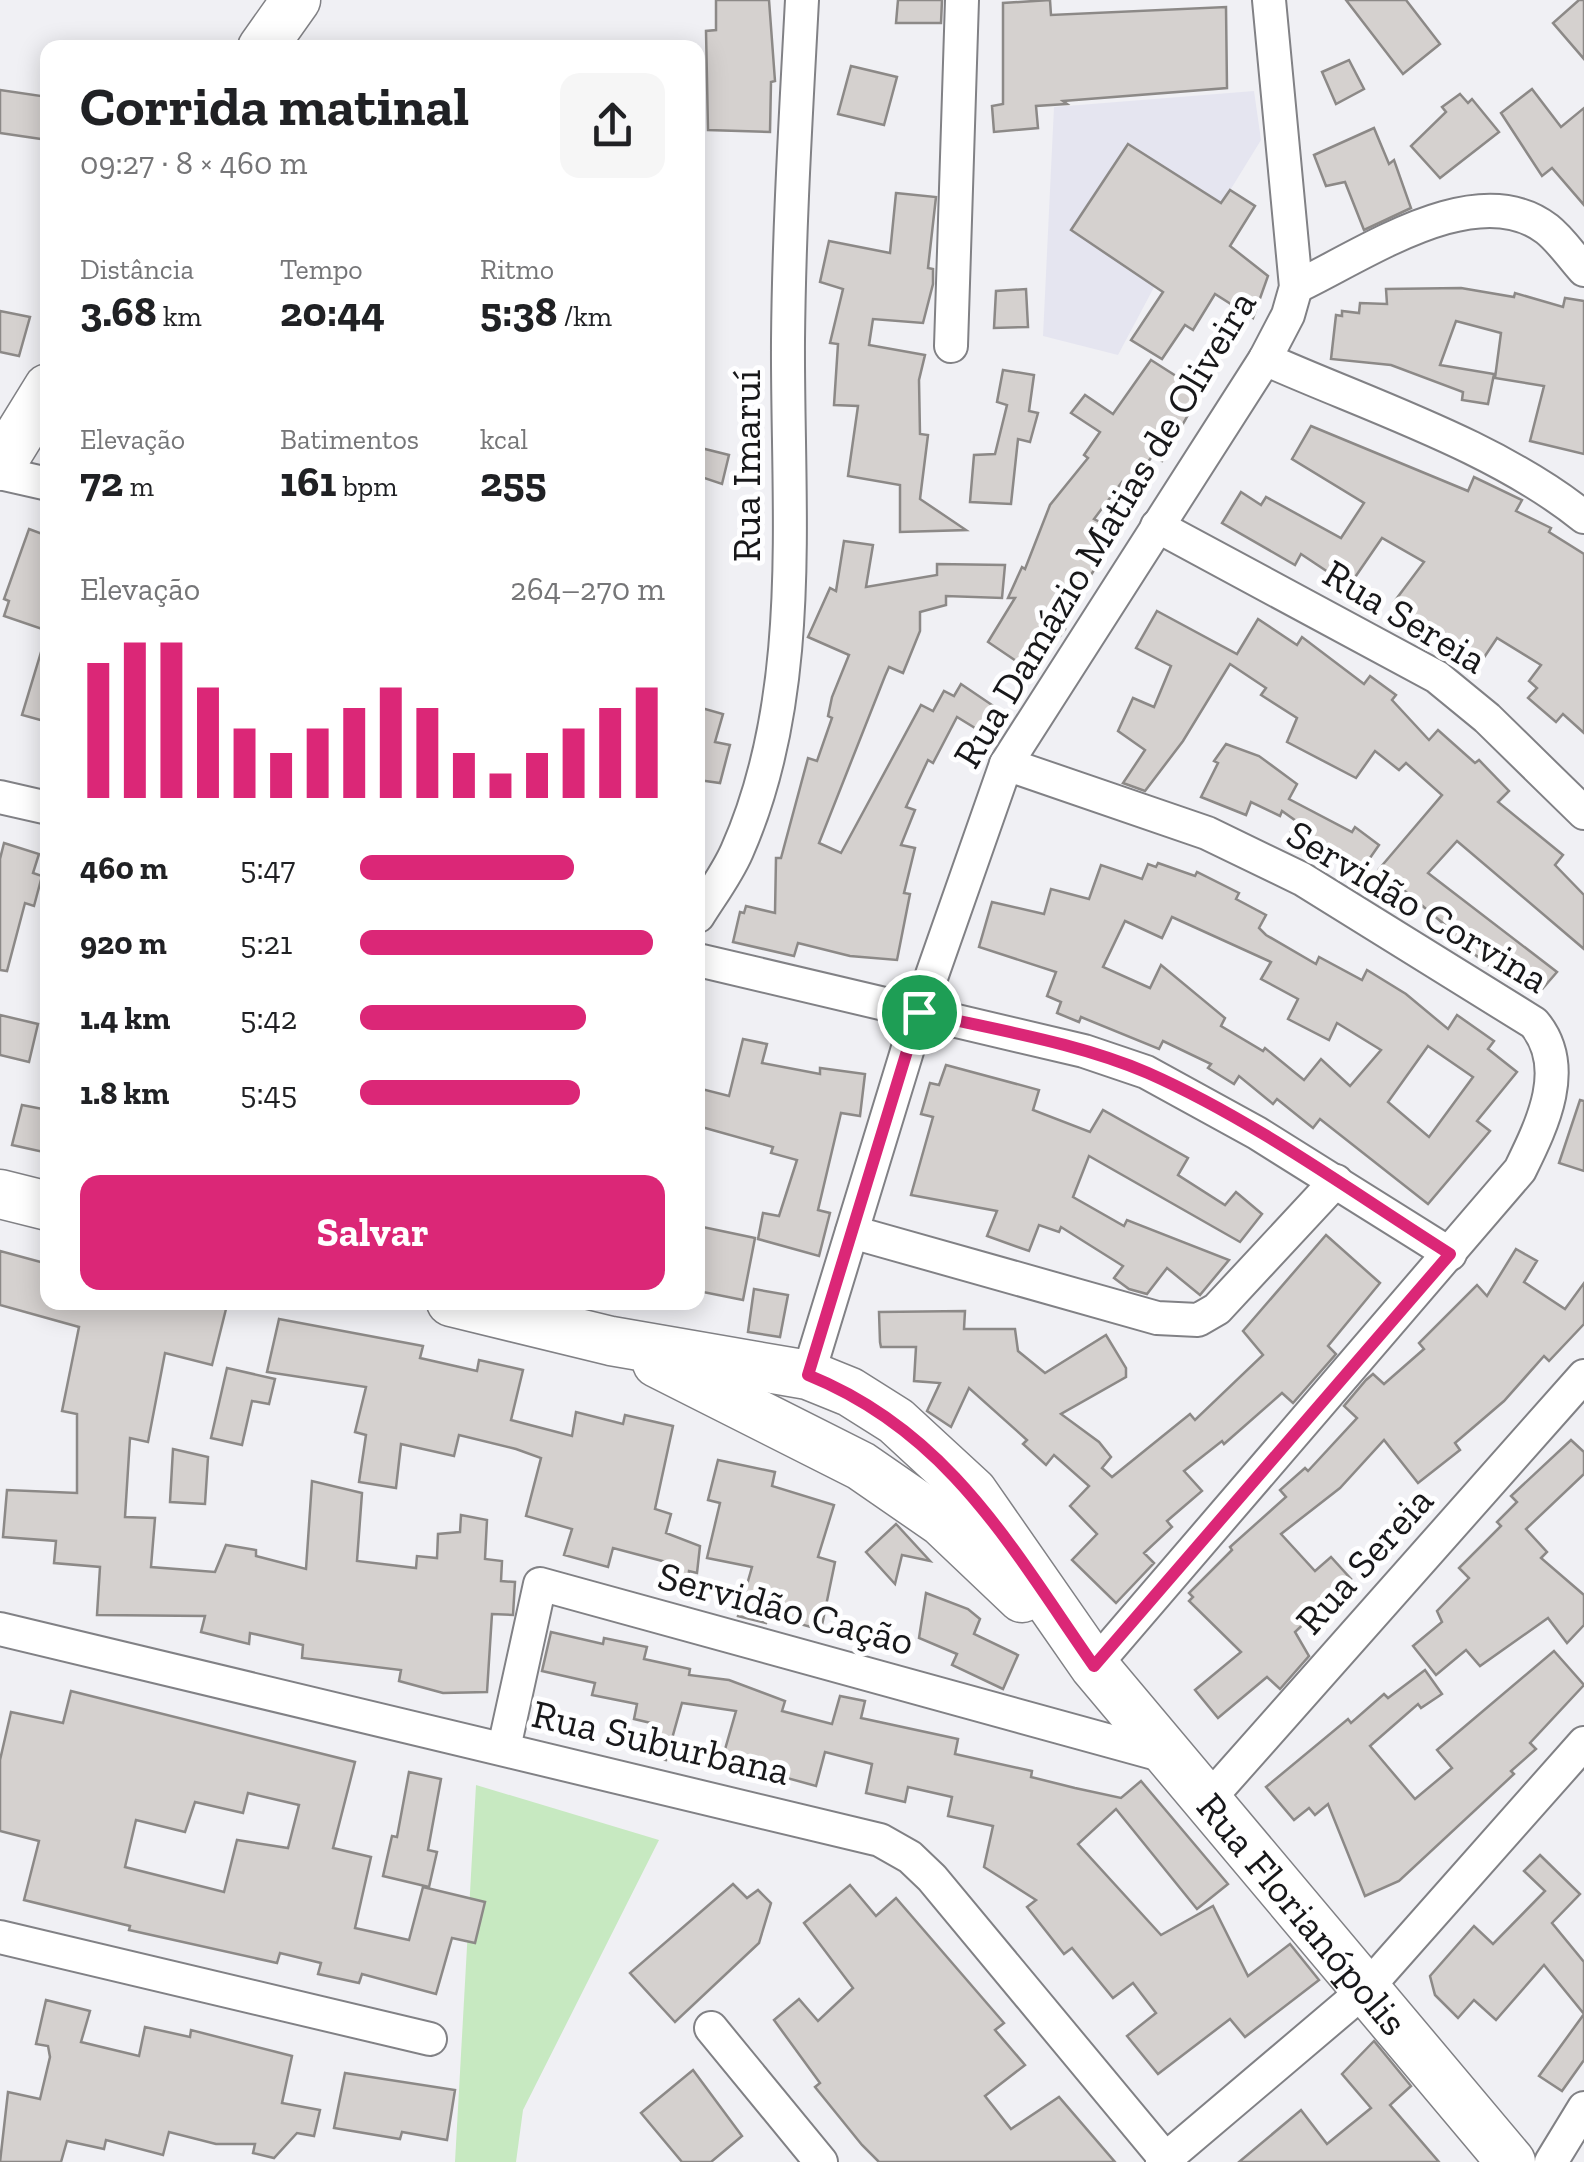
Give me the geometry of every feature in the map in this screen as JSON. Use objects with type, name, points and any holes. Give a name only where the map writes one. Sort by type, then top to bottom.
[{"type":"street","points":[[268,40],[296,0]]},
{"type":"street","name":"Rua Imaruí","points":[[705,905],[736,854],[747,826],[773,727],[786,630],[791,524],[790,249],[802,0]]},
{"type":"street","points":[[951,346],[962,0]]},
{"type":"street","name":"Rua Damázio Matias de Oliveira","points":[[808,1375],[919,1012],[1006,764],[1265,359],[1288,315],[1296,288],[1269,0]]},
{"type":"street","points":[[1296,288],[1460,211],[1494,209],[1524,216],[1548,230],[1584,270]]},
{"type":"street","points":[[1265,359],[1499,463],[1556,494],[1584,517]]},
{"type":"street","points":[[40,402],[0,470],[40,482]]},
{"type":"street","name":"Rua Sereia","points":[[1158,526],[1438,677],[1487,718],[1584,814]]},
{"type":"street","name":"Servidão Corvina","points":[[1006,764],[1207,833],[1302,879],[1534,1023],[1547,1038],[1552,1060],[1549,1100],[1520,1170],[1094,1666]]},
{"type":"street","points":[[0,796],[40,806]]},
{"type":"street","points":[[705,962],[1084,1051],[1146,1072],[1197,1097],[1450,1254]]},
{"type":"street","points":[[852,1232],[1156,1318],[1198,1320],[1217,1309],[1336,1182]]},
{"type":"street","points":[[0,1194],[40,1204]]},
{"type":"street","name":"Rua Florianópolis","points":[[484,1310],[611,1341],[808,1375],[850,1392],[896,1421],[962,1480],[1094,1666],[1511,2162]]},
{"type":"street","name":"Rua Florianópolis","points":[[611,1341],[752,1407],[900,1492],[942,1522],[1094,1666]]},
{"type":"street","name":"Rua Sereia","points":[[1208,1800],[1584,1376]]},
{"type":"street","name":"Servidão Cação","points":[[504,1748],[540,1584],[1172,1758]]},
{"type":"street","name":"Rua Suburbana","points":[[0,1629],[854,1831],[910,1857],[974,1926],[1165,2161]]},
{"type":"street","points":[[1165,2161],[1366,1989],[1584,1743]]},
{"type":"street","points":[[0,1937],[430,2039]]},
{"type":"street","points":[[711,2028],[821,2162]]},
{"type":"street","points":[[1551,2162],[1584,2108]]},
{"type":"shaded area","points":[[1254,91],[1261,140],[1205,231],[1187,225],[1118,355],[1043,336],[1054,107]]},
{"type":"green space","points":[[476,1785],[659,1840],[523,2110],[516,2162],[455,2162]]},
{"type":"building","points":[[716,0],[769,0],[775,81],[771,82],[770,132],[708,130],[706,31],[716,30]]},
{"type":"building","points":[[898,0],[942,0],[941,23],[896,23]]},
{"type":"building","points":[[1050,0],[1051,15],[1226,7],[1227,88],[1036,106],[1038,128],[994,132],[992,106],[1003,104],[1003,3]]},
{"type":"building","points":[[1346,0],[1406,0],[1440,44],[1403,74]]},
{"type":"building","points":[[1584,0],[1584,59],[1553,23]]},
{"type":"building","points":[[1349,60],[1364,89],[1336,104],[1322,72]]},
{"type":"building","points":[[851,66],[897,77],[884,125],[838,114]]},
{"type":"building","points":[[1532,89],[1561,127],[1584,108],[1584,205],[1552,168],[1542,176],[1501,113]]},
{"type":"building","points":[[0,90],[40,96],[40,139],[0,133]]},
{"type":"building","points":[[1460,94],[1468,103],[1472,99],[1499,132],[1440,178],[1411,146],[1446,112],[1442,107]]},
{"type":"building","points":[[1374,128],[1389,164],[1394,160],[1411,208],[1364,230],[1345,182],[1326,186],[1314,155]]},
{"type":"building","points":[[1128,144],[1221,203],[1230,190],[1255,206],[1230,246],[1268,276],[1253,318],[1215,294],[1193,330],[1185,325],[1162,359],[1131,340],[1163,292],[1071,230]]},
{"type":"building","points":[[896,193],[936,197],[928,268],[933,269],[933,284],[923,323],[873,319],[869,345],[925,355],[919,380],[920,434],[928,435],[920,499],[966,530],[900,532],[900,485],[848,476],[858,406],[834,405],[838,344],[830,343],[843,289],[820,282],[829,241],[890,253]]},
{"type":"building","points":[[1461,288],[1514,297],[1515,293],[1563,307],[1565,298],[1584,301],[1584,454],[1530,441],[1544,386],[1495,378],[1501,333],[1456,321],[1440,365],[1494,374],[1488,404],[1462,400],[1463,392],[1391,365],[1331,359],[1336,315],[1342,316],[1342,311],[1359,313],[1360,303],[1387,304],[1386,289]]},
{"type":"building","points":[[1026,289],[1028,327],[994,328],[996,291]]},
{"type":"building","points":[[0,311],[30,317],[19,356],[0,352]]},
{"type":"building","points":[[1151,360],[1201,392],[1162,461],[1153,455],[1130,487],[1122,482],[1094,519],[1108,526],[1090,563],[1096,567],[1059,625],[1065,629],[1034,673],[988,642],[1015,598],[1008,598],[1022,567],[1025,569],[1050,505],[1088,458],[1084,455],[1100,432],[1071,413],[1085,395],[1113,414]]},
{"type":"building","points":[[1003,370],[1034,375],[1029,411],[1038,413],[1030,442],[1018,439],[1011,504],[970,502],[974,455],[995,454],[1007,405],[997,402]]},
{"type":"building","points":[[1311,426],[1468,491],[1474,477],[1522,500],[1516,511],[1551,528],[1549,532],[1584,554],[1584,733],[1563,714],[1556,722],[1528,698],[1537,688],[1529,681],[1541,665],[1497,638],[1483,659],[1394,602],[1424,562],[1382,538],[1349,586],[1301,554],[1295,565],[1222,523],[1241,492],[1261,505],[1266,497],[1341,538],[1364,503],[1292,459]]},
{"type":"building","points":[[705,449],[729,455],[722,484],[705,478]]},
{"type":"building","points":[[29,529],[40,533],[40,628],[4,616],[9,601],[4,599]]},
{"type":"building","points":[[844,541],[873,545],[866,587],[937,575],[937,564],[1005,565],[1002,598],[946,596],[946,605],[920,612],[920,631],[903,673],[889,667],[819,843],[841,853],[921,705],[933,711],[944,691],[954,696],[961,684],[995,707],[980,731],[957,717],[933,763],[928,760],[906,807],[915,810],[901,845],[915,848],[904,893],[910,894],[897,960],[850,956],[798,943],[794,956],[733,942],[740,912],[744,913],[746,906],[775,913],[776,858],[781,858],[808,758],[817,761],[832,718],[828,716],[832,697],[849,655],[808,637],[830,588],[836,591]]},
{"type":"building","points":[[1157,611],[1237,654],[1258,619],[1297,645],[1302,637],[1364,684],[1370,676],[1396,695],[1392,700],[1429,740],[1438,730],[1475,763],[1479,760],[1509,791],[1498,802],[1563,855],[1555,865],[1584,895],[1584,949],[1457,841],[1428,873],[1557,972],[1537,995],[1495,964],[1492,968],[1442,929],[1445,925],[1379,869],[1442,795],[1406,763],[1399,770],[1375,751],[1356,778],[1287,742],[1297,718],[1261,695],[1266,688],[1230,664],[1183,741],[1145,791],[1123,783],[1145,750],[1118,731],[1133,698],[1154,707],[1171,666],[1136,648]]},
{"type":"building","points":[[40,656],[40,720],[22,715]]},
{"type":"building","points":[[705,709],[723,714],[715,742],[730,745],[720,783],[705,781]]},
{"type":"building","points":[[1226,744],[1259,756],[1297,784],[1289,799],[1352,832],[1355,827],[1379,845],[1361,871],[1323,841],[1316,855],[1287,840],[1296,821],[1282,811],[1280,816],[1251,802],[1246,815],[1201,797],[1218,763],[1214,761]]},
{"type":"building","points":[[4,843],[39,854],[33,873],[40,875],[34,906],[25,903],[7,971],[0,970],[0,859]]},
{"type":"building","points":[[1158,863],[1195,876],[1197,872],[1239,893],[1236,899],[1266,915],[1259,928],[1266,935],[1316,964],[1319,957],[1362,980],[1367,970],[1406,994],[1448,1029],[1457,1015],[1494,1041],[1488,1049],[1517,1072],[1477,1121],[1490,1131],[1428,1204],[1320,1119],[1313,1128],[1277,1099],[1273,1104],[1239,1076],[1234,1084],[1208,1068],[1211,1064],[1163,1041],[1159,1049],[1081,1017],[1079,1022],[1057,1013],[1061,1002],[1047,996],[1056,972],[979,947],[992,902],[1044,914],[1051,889],[1089,899],[1101,865],[1142,879],[1148,864],[1156,867]],"holes":[[[1172,917],[1271,962],[1261,979],[1298,999],[1288,1019],[1329,1040],[1337,1023],[1381,1050],[1350,1086],[1321,1059],[1304,1080],[1265,1048],[1263,1051],[1221,1026],[1225,1018],[1161,965],[1150,988],[1103,967],[1125,921],[1162,938]],[[1428,1046],[1473,1077],[1429,1137],[1388,1102]]]},
{"type":"building","points":[[0,1015],[38,1024],[29,1062],[0,1055]]},
{"type":"building","points":[[743,1039],[767,1044],[762,1063],[820,1074],[820,1068],[865,1074],[860,1116],[841,1113],[818,1210],[830,1213],[819,1256],[758,1239],[763,1213],[779,1216],[797,1160],[771,1153],[773,1147],[705,1128],[705,1090],[729,1096]]},
{"type":"building","points":[[946,1065],[1039,1090],[1033,1110],[1090,1132],[1103,1110],[1188,1158],[1178,1175],[1225,1205],[1236,1192],[1262,1214],[1240,1242],[1089,1156],[1073,1197],[1124,1226],[1127,1220],[1229,1260],[1200,1295],[1167,1268],[1147,1294],[1129,1289],[1114,1278],[1123,1266],[1061,1227],[1059,1232],[1039,1225],[1029,1251],[987,1236],[997,1211],[911,1195],[933,1117],[921,1114],[930,1083],[939,1085]]},
{"type":"building","points":[[1580,1100],[1584,1101],[1584,1171],[1559,1163]]},
{"type":"building","points":[[22,1105],[40,1108],[40,1151],[12,1145]]},
{"type":"building","points":[[705,1227],[755,1238],[743,1300],[705,1292]]},
{"type":"building","points":[[1326,1235],[1380,1283],[1328,1346],[1336,1354],[1293,1403],[1282,1393],[1224,1444],[1222,1441],[1184,1471],[1202,1491],[1167,1521],[1172,1527],[1144,1553],[1154,1563],[1116,1603],[1072,1560],[1097,1534],[1070,1506],[1089,1486],[1054,1455],[1046,1465],[1023,1444],[1027,1440],[969,1388],[951,1427],[927,1411],[940,1383],[914,1381],[916,1347],[881,1347],[879,1312],[965,1311],[964,1329],[1015,1329],[1018,1351],[1045,1373],[1106,1335],[1126,1368],[1126,1377],[1061,1414],[1099,1442],[1111,1457],[1102,1468],[1112,1477],[1190,1414],[1195,1420],[1263,1355],[1243,1331]]},
{"type":"building","points":[[1516,1249],[1537,1261],[1524,1282],[1565,1309],[1584,1283],[1584,1324],[1549,1361],[1544,1356],[1504,1401],[1455,1443],[1460,1450],[1418,1483],[1384,1440],[1340,1488],[1281,1534],[1315,1571],[1331,1557],[1351,1579],[1295,1632],[1309,1656],[1280,1689],[1267,1677],[1218,1718],[1195,1690],[1241,1652],[1189,1601],[1193,1597],[1189,1593],[1232,1550],[1230,1547],[1286,1497],[1280,1490],[1305,1468],[1308,1471],[1357,1418],[1344,1406],[1366,1380],[1373,1374],[1384,1384],[1424,1349],[1419,1343],[1477,1285],[1487,1296]]},
{"type":"building","points":[[0,1251],[40,1262],[40,1310],[226,1310],[212,1365],[165,1353],[148,1442],[130,1438],[125,1517],[155,1518],[151,1567],[215,1572],[226,1545],[256,1550],[256,1556],[306,1569],[312,1481],[362,1493],[357,1561],[416,1568],[417,1556],[437,1558],[438,1534],[460,1532],[461,1515],[487,1520],[485,1559],[502,1561],[501,1581],[515,1582],[513,1615],[492,1614],[487,1692],[443,1693],[399,1681],[401,1670],[302,1658],[303,1645],[250,1633],[249,1644],[201,1632],[205,1616],[97,1615],[100,1567],[54,1563],[56,1541],[3,1537],[7,1490],[77,1493],[77,1414],[62,1411],[79,1327],[0,1305]]},
{"type":"building","points":[[754,1289],[788,1295],[780,1337],[748,1332]]},
{"type":"building","points":[[279,1319],[423,1346],[420,1358],[477,1371],[479,1360],[523,1370],[511,1420],[572,1436],[576,1412],[623,1424],[625,1415],[673,1426],[655,1509],[671,1514],[666,1533],[700,1546],[697,1573],[689,1571],[687,1584],[662,1579],[666,1562],[613,1548],[608,1567],[564,1555],[572,1529],[526,1516],[541,1458],[516,1449],[459,1435],[454,1456],[401,1444],[396,1488],[359,1482],[366,1435],[355,1432],[366,1387],[267,1372]]},
{"type":"building","points":[[227,1368],[275,1379],[269,1404],[252,1401],[242,1445],[211,1438]]},
{"type":"building","points":[[1571,1440],[1584,1452],[1584,1474],[1526,1529],[1547,1552],[1541,1558],[1584,1595],[1584,1625],[1567,1643],[1548,1618],[1480,1666],[1466,1650],[1436,1675],[1413,1646],[1442,1622],[1437,1611],[1469,1578],[1459,1568],[1501,1526],[1497,1522],[1517,1502],[1511,1496]]},
{"type":"building","points":[[173,1449],[208,1457],[205,1504],[170,1502]]},
{"type":"building","points":[[718,1460],[775,1472],[772,1486],[834,1505],[818,1557],[835,1562],[821,1630],[769,1615],[766,1623],[738,1616],[752,1567],[707,1558],[720,1503],[708,1500]]},
{"type":"building","points":[[896,1524],[930,1561],[902,1555],[895,1584],[866,1552]]},
{"type":"building","points":[[926,1593],[968,1609],[980,1619],[974,1634],[1018,1655],[1003,1689],[952,1665],[957,1654],[919,1638]]},
{"type":"building","points":[[551,1632],[603,1644],[604,1638],[647,1647],[644,1659],[690,1669],[689,1675],[729,1680],[785,1701],[782,1711],[832,1724],[840,1696],[865,1701],[861,1718],[958,1739],[955,1754],[1032,1771],[1031,1777],[1121,1798],[1141,1781],[1228,1884],[1197,1909],[1116,1809],[1078,1844],[1161,1935],[1213,1906],[1248,1976],[1290,1944],[1319,1980],[1245,2037],[1230,2019],[1158,2074],[1127,2036],[1156,2013],[1133,1983],[1113,1998],[1072,1948],[1064,1954],[1027,1907],[1036,1900],[984,1867],[993,1826],[948,1816],[952,1797],[908,1787],[905,1802],[866,1793],[872,1764],[825,1752],[816,1786],[722,1760],[736,1711],[682,1703],[666,1760],[645,1756],[651,1723],[634,1719],[637,1704],[592,1695],[595,1683],[542,1671]]},
{"type":"building","points":[[1554,1651],[1584,1685],[1530,1743],[1536,1749],[1511,1771],[1514,1774],[1399,1881],[1365,1896],[1328,1804],[1315,1815],[1309,1808],[1294,1820],[1266,1787],[1348,1719],[1351,1723],[1384,1694],[1388,1698],[1425,1670],[1442,1694],[1421,1708],[1418,1704],[1370,1746],[1415,1799],[1452,1768],[1437,1750]]},
{"type":"building","points":[[71,1691],[355,1762],[333,1848],[371,1857],[355,1928],[409,1940],[423,1887],[485,1902],[475,1943],[452,1938],[436,1994],[362,1974],[359,1983],[318,1974],[321,1963],[280,1953],[277,1963],[129,1930],[130,1926],[24,1900],[39,1841],[0,1831],[0,1760],[11,1712],[63,1723]],"holes":[[[248,1793],[299,1805],[288,1848],[237,1840],[224,1892],[125,1867],[136,1820],[185,1832],[195,1802],[243,1813]]]},
{"type":"building","points":[[409,1772],[441,1779],[428,1850],[437,1852],[429,1887],[383,1876],[392,1836],[397,1837]]},
{"type":"building","points":[[1540,1855],[1580,1894],[1552,1923],[1584,1962],[1584,2014],[1544,1965],[1496,2020],[1474,2000],[1458,2018],[1435,1995],[1430,1976],[1474,1926],[1493,1944],[1545,1891],[1524,1871]]},
{"type":"building","points":[[733,1884],[747,1898],[758,1890],[771,1903],[759,1943],[675,2022],[630,1973]]},
{"type":"building","points":[[850,1885],[876,1916],[896,1898],[1004,2023],[995,2030],[1025,2065],[985,2096],[1011,2129],[1059,2097],[1115,2162],[879,2162],[862,2145],[815,2087],[820,2083],[774,2020],[799,1999],[818,2021],[853,1988],[804,1923]]},
{"type":"building","points":[[46,2000],[90,2011],[81,2042],[139,2056],[145,2027],[190,2037],[191,2030],[292,2056],[282,2103],[320,2110],[314,2136],[297,2133],[274,2158],[253,2153],[255,2144],[216,2144],[169,2132],[163,2155],[106,2140],[104,2149],[67,2141],[61,2162],[0,2162],[8,2092],[40,2099],[50,2057],[48,2046],[36,2044]]},
{"type":"building","points":[[1584,2014],[1584,2060],[1562,2091],[1539,2076]]},
{"type":"building","points":[[1374,2041],[1411,2086],[1390,2105],[1439,2162],[1239,2162],[1301,2110],[1327,2144],[1371,2108],[1342,2074]]},
{"type":"building","points":[[693,2070],[742,2136],[711,2162],[682,2162],[641,2113]]},
{"type":"building","points":[[345,2073],[455,2090],[447,2140],[402,2132],[400,2139],[334,2128]]},
{"type":"route","points":[[919,1012],[1084,1051],[1146,1072],[1197,1097],[1450,1254],[1094,1666],[974,1492],[896,1421],[850,1392],[808,1375],[919,1012]]}]
